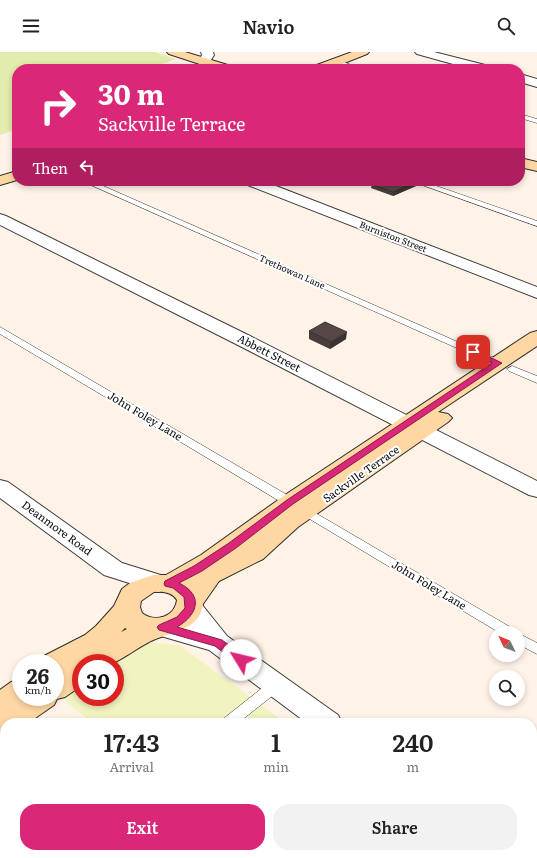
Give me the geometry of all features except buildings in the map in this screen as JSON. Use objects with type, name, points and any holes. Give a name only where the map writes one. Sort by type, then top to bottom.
[{"type":"main road","points":[[172,52],[205,57],[218,64]]},
{"type":"main road","points":[[331,64],[363,52]]},
{"type":"main road","points":[[525,163],[537,167]]},
{"type":"main road","points":[[0,181],[12,177]]},
{"type":"main road","name":"Sackville Terrace","points":[[64,658],[94,642],[105,633],[127,605],[132,594],[139,589],[164,583],[198,568],[298,507],[505,366],[537,337]]},
{"type":"main road","name":"Sackville Terrace","points":[[505,366],[537,352]]},
{"type":"main road","name":"Sackville Terrace","points":[[107,654],[127,641],[158,628],[172,625],[181,620],[187,614],[190,604],[210,575],[254,553],[290,522],[298,507]]},
{"type":"main road","points":[[164,583],[184,590],[188,595],[190,604]]},
{"type":"main road","points":[[127,605],[129,615],[134,621],[142,626],[158,628]]},
{"type":"main road","points":[[0,705],[12,696]]},
{"type":"main road","points":[[13,718],[31,706]]},
{"type":"street","points":[[421,52],[466,64]]},
{"type":"street","points":[[525,79],[537,83]]},
{"type":"street","name":"Burniston Street","points":[[263,186],[537,293]]},
{"type":"street","name":"Abbett Street","points":[[0,218],[236,336],[413,428],[537,490]]},
{"type":"street","name":"Deanmore Road","points":[[0,487],[113,569],[164,583]]},
{"type":"street","name":"Deanmore Road","points":[[113,569],[127,605]]},
{"type":"street","points":[[190,604],[218,643],[321,718]]},
{"type":"street","points":[[158,628],[218,643]]},
{"type":"lane","points":[[336,62],[343,64]]},
{"type":"lane","points":[[525,117],[537,121]]},
{"type":"lane","name":"Trethowan Lane","points":[[97,186],[537,380]]},
{"type":"lane","points":[[429,186],[537,224]]},
{"type":"lane","name":"John Foley Lane","points":[[0,330],[498,626]]},
{"type":"lane","points":[[525,642],[537,649]]},
{"type":"lane","points":[[234,718],[276,685]]},
{"type":"green space","points":[[0,52],[155,52],[176,59],[162,64],[12,64],[12,131],[0,135]]},
{"type":"green space","points":[[142,642],[179,645],[279,718],[86,718],[64,699],[64,693],[72,688],[72,706],[124,706],[124,654]]},
{"type":"route","points":[[241,660],[218,643],[163,627],[172,625],[181,620],[187,614],[191,601],[184,590],[169,584],[233,546],[290,502],[498,363],[473,352]]}]
